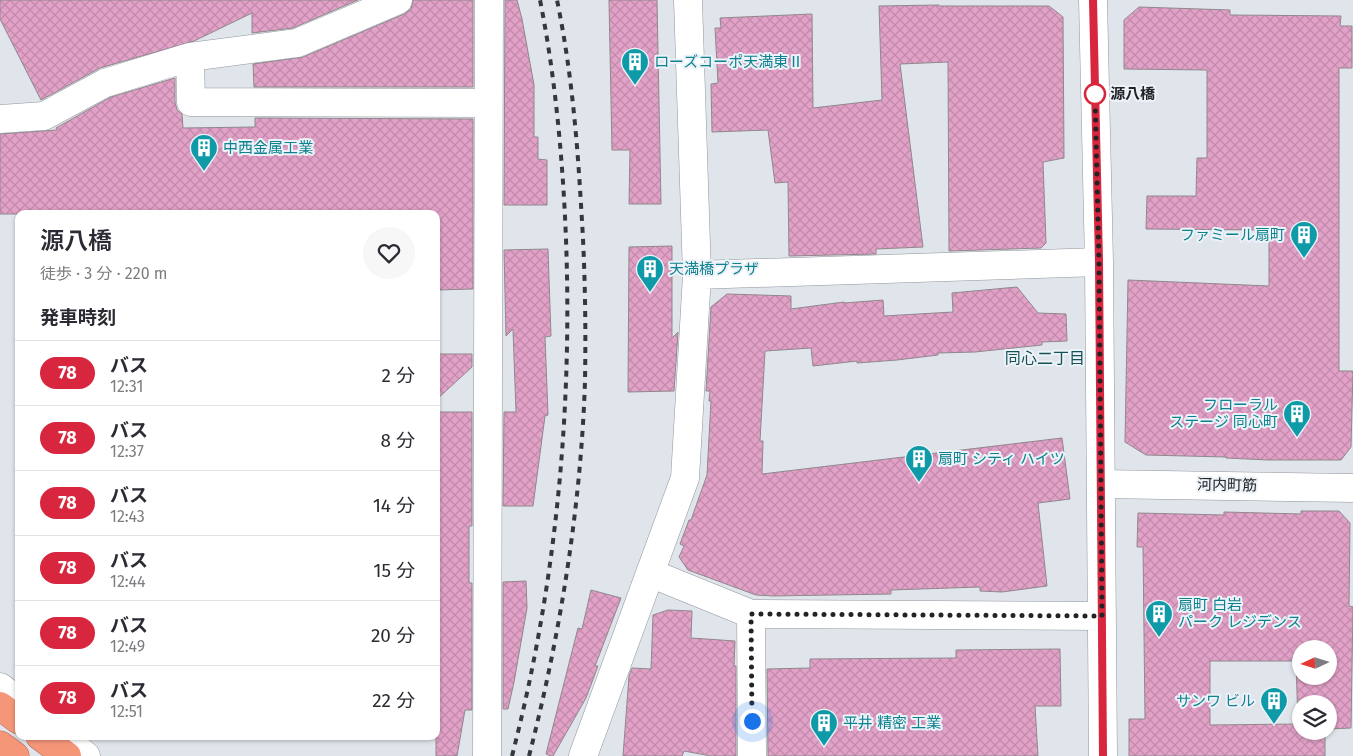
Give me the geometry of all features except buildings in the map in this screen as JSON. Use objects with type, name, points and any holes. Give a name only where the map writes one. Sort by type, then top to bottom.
[{"type":"highway","points":[[0,706],[15,717]]},
{"type":"highway","points":[[45,740],[67,756]]},
{"type":"highway","points":[[0,744],[15,756]]},
{"type":"street","points":[[0,119],[44,116],[105,83],[190,57],[296,42],[398,0]]},
{"type":"street","points":[[487,756],[489,0]]},
{"type":"street","points":[[584,756],[684,478],[697,275],[688,0]]},
{"type":"street","points":[[1093,0],[1099,262],[1103,756]]},
{"type":"street","points":[[190,57],[191,102],[488,103]]},
{"type":"street","points":[[697,275],[1099,262]]},
{"type":"street","name":"河内町筋","points":[[1101,484],[1353,488]]},
{"type":"street","points":[[650,573],[751,614],[1102,616]]},
{"type":"street","points":[[751,614],[752,756]]},
{"type":"street","points":[[0,687],[15,699]]},
{"type":"street","points":[[66,740],[86,756]]},
{"type":"railway","points":[[512,756],[542,618],[560,479],[565,409],[567,268],[564,198],[549,49],[540,0]]},
{"type":"railway","points":[[529,756],[550,664],[567,570],[579,475],[585,381],[584,271],[578,153],[570,77],[557,0]]},
{"type":"bus line","name":"78","points":[[1093,0],[1099,262],[1103,756]]},
{"type":"place","name":"ローズコーポ天満東Ⅱ","points":[[635,86]]},
{"type":"place","name":"源八橋","points":[[1095,94]]},
{"type":"place","name":"中西金属工業","points":[[204,172]]},
{"type":"place","name":"ファミール扇町","points":[[1304,259]]},
{"type":"place","name":"天満橋プラザ","points":[[650,293]]},
{"type":"place","name":"フローラル ステージ 同心町","points":[[1297,438]]},
{"type":"place","name":"扇町 シティ ハイツ","points":[[919,483]]},
{"type":"place","name":"扇町 白岩 パーク レジデンス","points":[[1159,638]]},
{"type":"place","name":"サンワ ビル","points":[[1274,725]]},
{"type":"place","name":"平井 精密 工業","points":[[824,747]]},
{"type":"district","name":"同心二丁目","points":[[1045,358]]},
{"type":"route","points":[[752,721],[751,614],[1102,616],[1099,262],[1095,94]]}]
